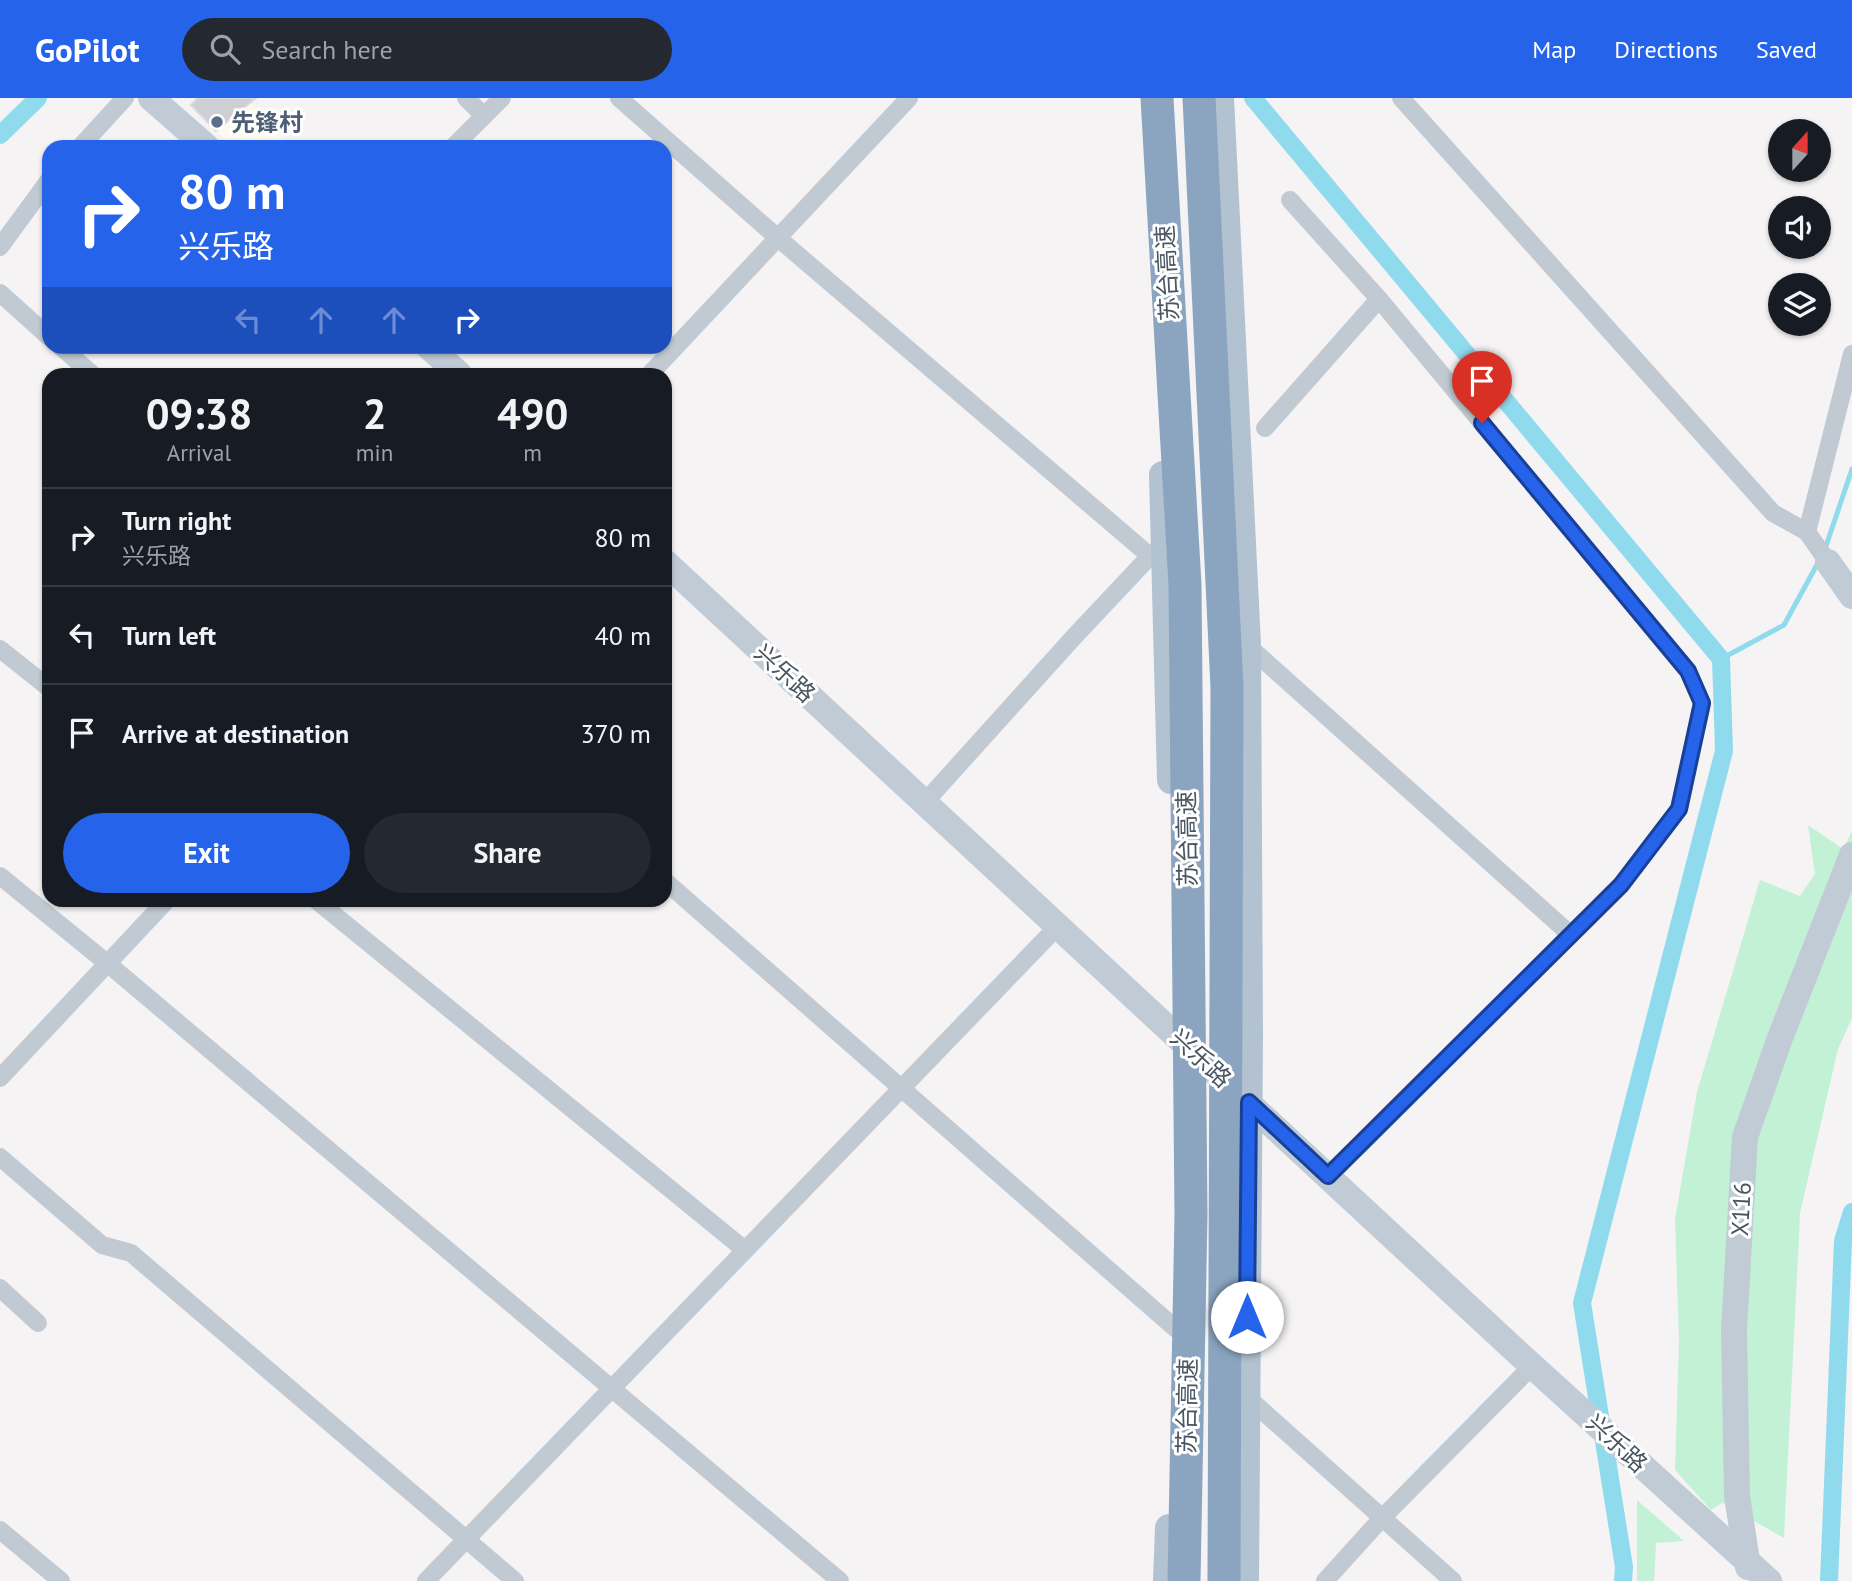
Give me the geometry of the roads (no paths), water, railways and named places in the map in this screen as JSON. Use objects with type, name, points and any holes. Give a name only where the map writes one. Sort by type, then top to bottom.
[{"type":"highway","name":"苏台高速","points":[[1157,98],[1185,585],[1191,1215],[1184,1581]]},
{"type":"highway","name":"苏台高速","points":[[1199,98],[1227,688],[1224,1581]]},
{"type":"main road","points":[[152,98],[199,140]]},
{"type":"main road","points":[[1140,98],[1163,442],[1174,903],[1176,1329],[1167,1581]]},
{"type":"main road","points":[[1221,111],[1247,645],[1249,1102],[1245,1581]]},
{"type":"main road","points":[[437,354],[452,368]]},
{"type":"main road","name":"兴乐路","points":[[672,568],[1640,1465],[1748,1572],[1769,1581]]},
{"type":"main road","name":"X116","points":[[1748,1572],[1737,1496],[1734,1330],[1745,1137],[1780,1038],[1852,855]]},
{"type":"street","points":[[86,140],[125,98]]},
{"type":"street","points":[[466,98],[484,116]]},
{"type":"street","points":[[460,140],[502,98]]},
{"type":"street","points":[[619,98],[667,140]]},
{"type":"street","points":[[672,350],[909,98]]},
{"type":"street","points":[[1401,98],[1773,513],[1807,532],[1839,573]]},
{"type":"street","points":[[672,144],[1150,556],[925,802]]},
{"type":"street","points":[[0,247],[42,190]]},
{"type":"street","points":[[1290,200],[1378,299],[1688,671],[1702,703],[1679,809],[1621,885],[1328,1176]]},
{"type":"street","points":[[0,293],[42,331]]},
{"type":"street","points":[[1265,428],[1378,299]]},
{"type":"street","points":[[69,354],[85,368]]},
{"type":"street","points":[[656,368],[669,354]]},
{"type":"street","points":[[1807,532],[1852,354]]},
{"type":"street","points":[[1247,645],[1571,935]]},
{"type":"street","points":[[0,649],[42,682]]},
{"type":"street","points":[[0,876],[107,963],[840,1581]]},
{"type":"street","points":[[672,887],[1176,1329]]},
{"type":"street","points":[[0,1078],[160,907]]},
{"type":"street","points":[[325,907],[745,1250]]},
{"type":"street","points":[[426,1581],[1059,925]]},
{"type":"street","points":[[0,1157],[102,1245],[131,1253],[515,1581]]},
{"type":"street","points":[[0,1288],[38,1323]]},
{"type":"street","points":[[1325,1581],[1382,1518],[1532,1366]]},
{"type":"street","points":[[1247,1397],[1453,1581]]},
{"type":"street","points":[[0,1530],[61,1581]]},
{"type":"waterway","points":[[0,135],[38,98]]},
{"type":"waterway","points":[[1253,98],[1721,659],[1724,751],[1582,1303],[1624,1567],[1623,1581]]},
{"type":"waterway","points":[[1824,552],[1852,469]]},
{"type":"waterway","points":[[1721,659],[1784,625],[1819,561]]},
{"type":"waterway","points":[[1829,1581],[1843,1241],[1852,1212]]},
{"type":"place","name":"先锋村","points":[[217,122]]}]
